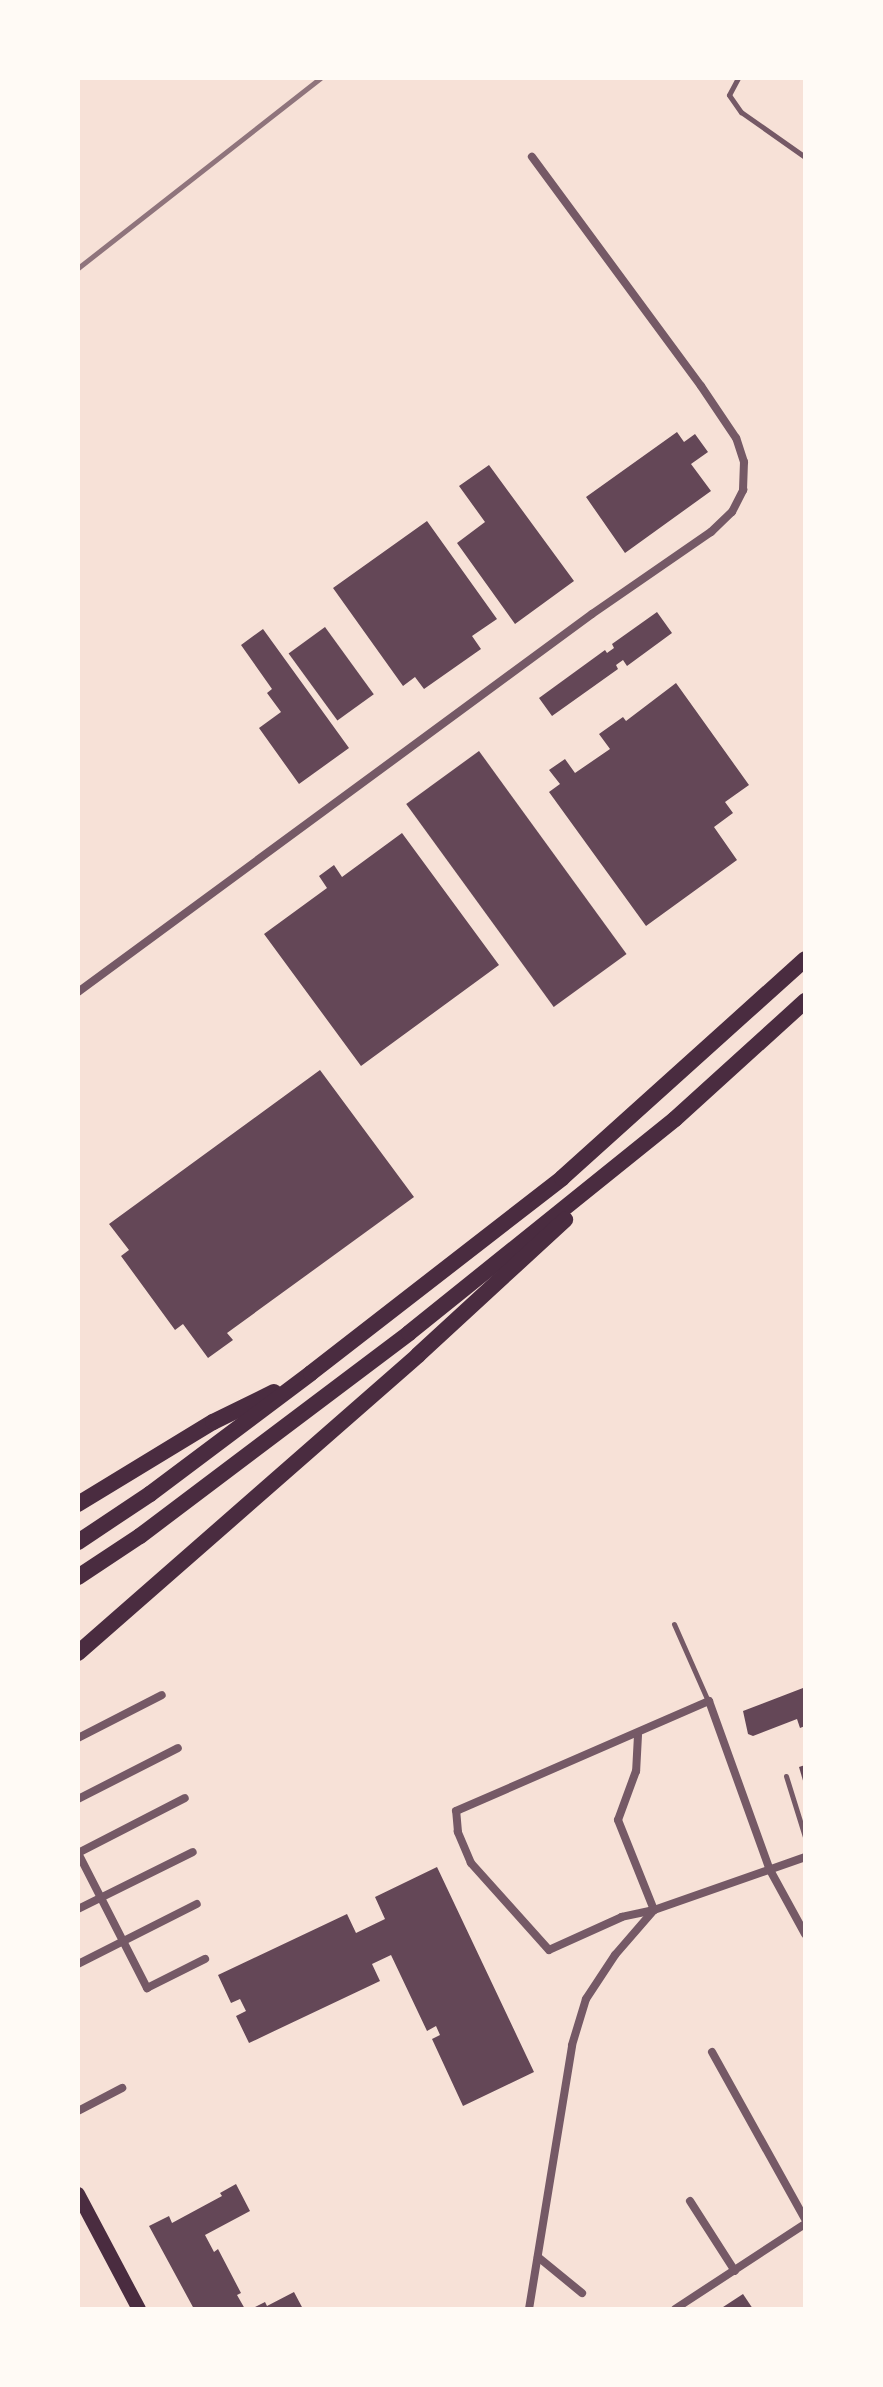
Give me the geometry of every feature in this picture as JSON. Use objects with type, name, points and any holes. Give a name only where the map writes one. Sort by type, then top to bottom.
[{"type":"highway","points":[[78,1542],[150,1494],[311,1373],[562,1178],[805,959]]},
{"type":"highway","points":[[78,1653],[418,1355],[805,1001]]},
{"type":"highway","points":[[78,1577],[140,1536],[409,1333],[675,1119]]},
{"type":"highway","points":[[78,1504],[213,1422],[311,1373]]},
{"type":"main road","points":[[79,2198],[139,2309]]},
{"type":"street","points":[[78,992],[567,631],[711,532],[732,512],[743,490],[744,462],[736,438],[532,157]]},
{"type":"street","points":[[78,1738],[162,1695]]},
{"type":"street","points":[[805,1857],[770,1870],[654,1910],[622,1917],[549,1950],[471,1863],[458,1832],[456,1811],[638,1735],[709,1701],[770,1870],[805,1934]]},
{"type":"street","points":[[638,1735],[636,1771],[618,1820],[654,1910]]},
{"type":"street","points":[[78,1799],[178,1748]]},
{"type":"street","points":[[185,1798],[78,1853],[147,1988],[205,1959]]},
{"type":"street","points":[[78,1909],[193,1852]]},
{"type":"street","points":[[78,1964],[197,1904]]},
{"type":"street","points":[[529,2309],[572,2045],[586,1999],[615,1955],[654,1910]]},
{"type":"street","points":[[675,2309],[805,2221],[712,2052]]},
{"type":"street","points":[[78,2111],[122,2088]]},
{"type":"street","points":[[690,2201],[735,2271]]},
{"type":"street","points":[[538,2257],[582,2293]]},
{"type":"lane","points":[[738,78],[729,95],[741,112],[805,157]]},
{"type":"lane","points":[[674,1624],[709,1701]]},
{"type":"lane","points":[[786,1776],[805,1837]]},
{"type":"building","points":[[677,432],[684,442],[695,434],[708,452],[691,464],[711,491],[625,553],[586,497]]},
{"type":"building","points":[[489,465],[574,581],[515,624],[457,543],[485,522],[459,486]]},
{"type":"building","points":[[427,521],[497,619],[472,636],[481,649],[424,689],[415,677],[403,686],[333,588]]},
{"type":"building","points":[[657,612],[672,633],[627,666],[623,660],[616,665],[618,669],[552,716],[539,698],[605,650],[607,653],[614,648],[612,644]]},
{"type":"building","points":[[325,627],[374,694],[337,721],[289,653]]},
{"type":"building","points":[[263,629],[349,748],[299,784],[259,728],[281,712],[267,693],[272,689],[241,645]]},
{"type":"building","points":[[676,683],[749,785],[725,802],[733,813],[714,827],[737,860],[646,926],[549,792],[560,784],[549,770],[565,759],[575,773],[610,749],[599,734],[623,717],[626,721]]},
{"type":"building","points":[[479,751],[627,954],[554,1007],[406,804]]},
{"type":"building","points":[[402,833],[499,965],[361,1066],[264,934],[327,888],[319,876],[334,865],[342,877]]},
{"type":"building","points":[[320,1070],[414,1197],[227,1333],[233,1340],[208,1358],[183,1324],[175,1330],[121,1256],[129,1250],[109,1224]]},
{"type":"building","points":[[803,1688],[805,1726],[800,1728],[797,1719],[753,1736],[748,1734],[743,1711]]},
{"type":"building","points":[[805,1765],[805,1784],[804,1784],[799,1767]]},
{"type":"building","points":[[437,1867],[534,2072],[463,2106],[432,2039],[440,2035],[436,2026],[427,2031],[391,1955],[372,1964],[380,1981],[249,2043],[236,2016],[246,2011],[240,1999],[231,2003],[218,1975],[347,1914],[356,1933],[385,1919],[375,1897]]},
{"type":"building","points":[[236,2184],[250,2211],[205,2235],[214,2252],[218,2249],[241,2293],[237,2295],[245,2309],[194,2309],[149,2226],[169,2216],[172,2223],[222,2196],[220,2193]]},
{"type":"building","points":[[294,2292],[303,2309],[251,2309],[265,2302],[267,2306]]},
{"type":"building","points":[[743,2294],[753,2309],[720,2309]]},
{"type":"railway","points":[[78,268],[320,78]]}]
